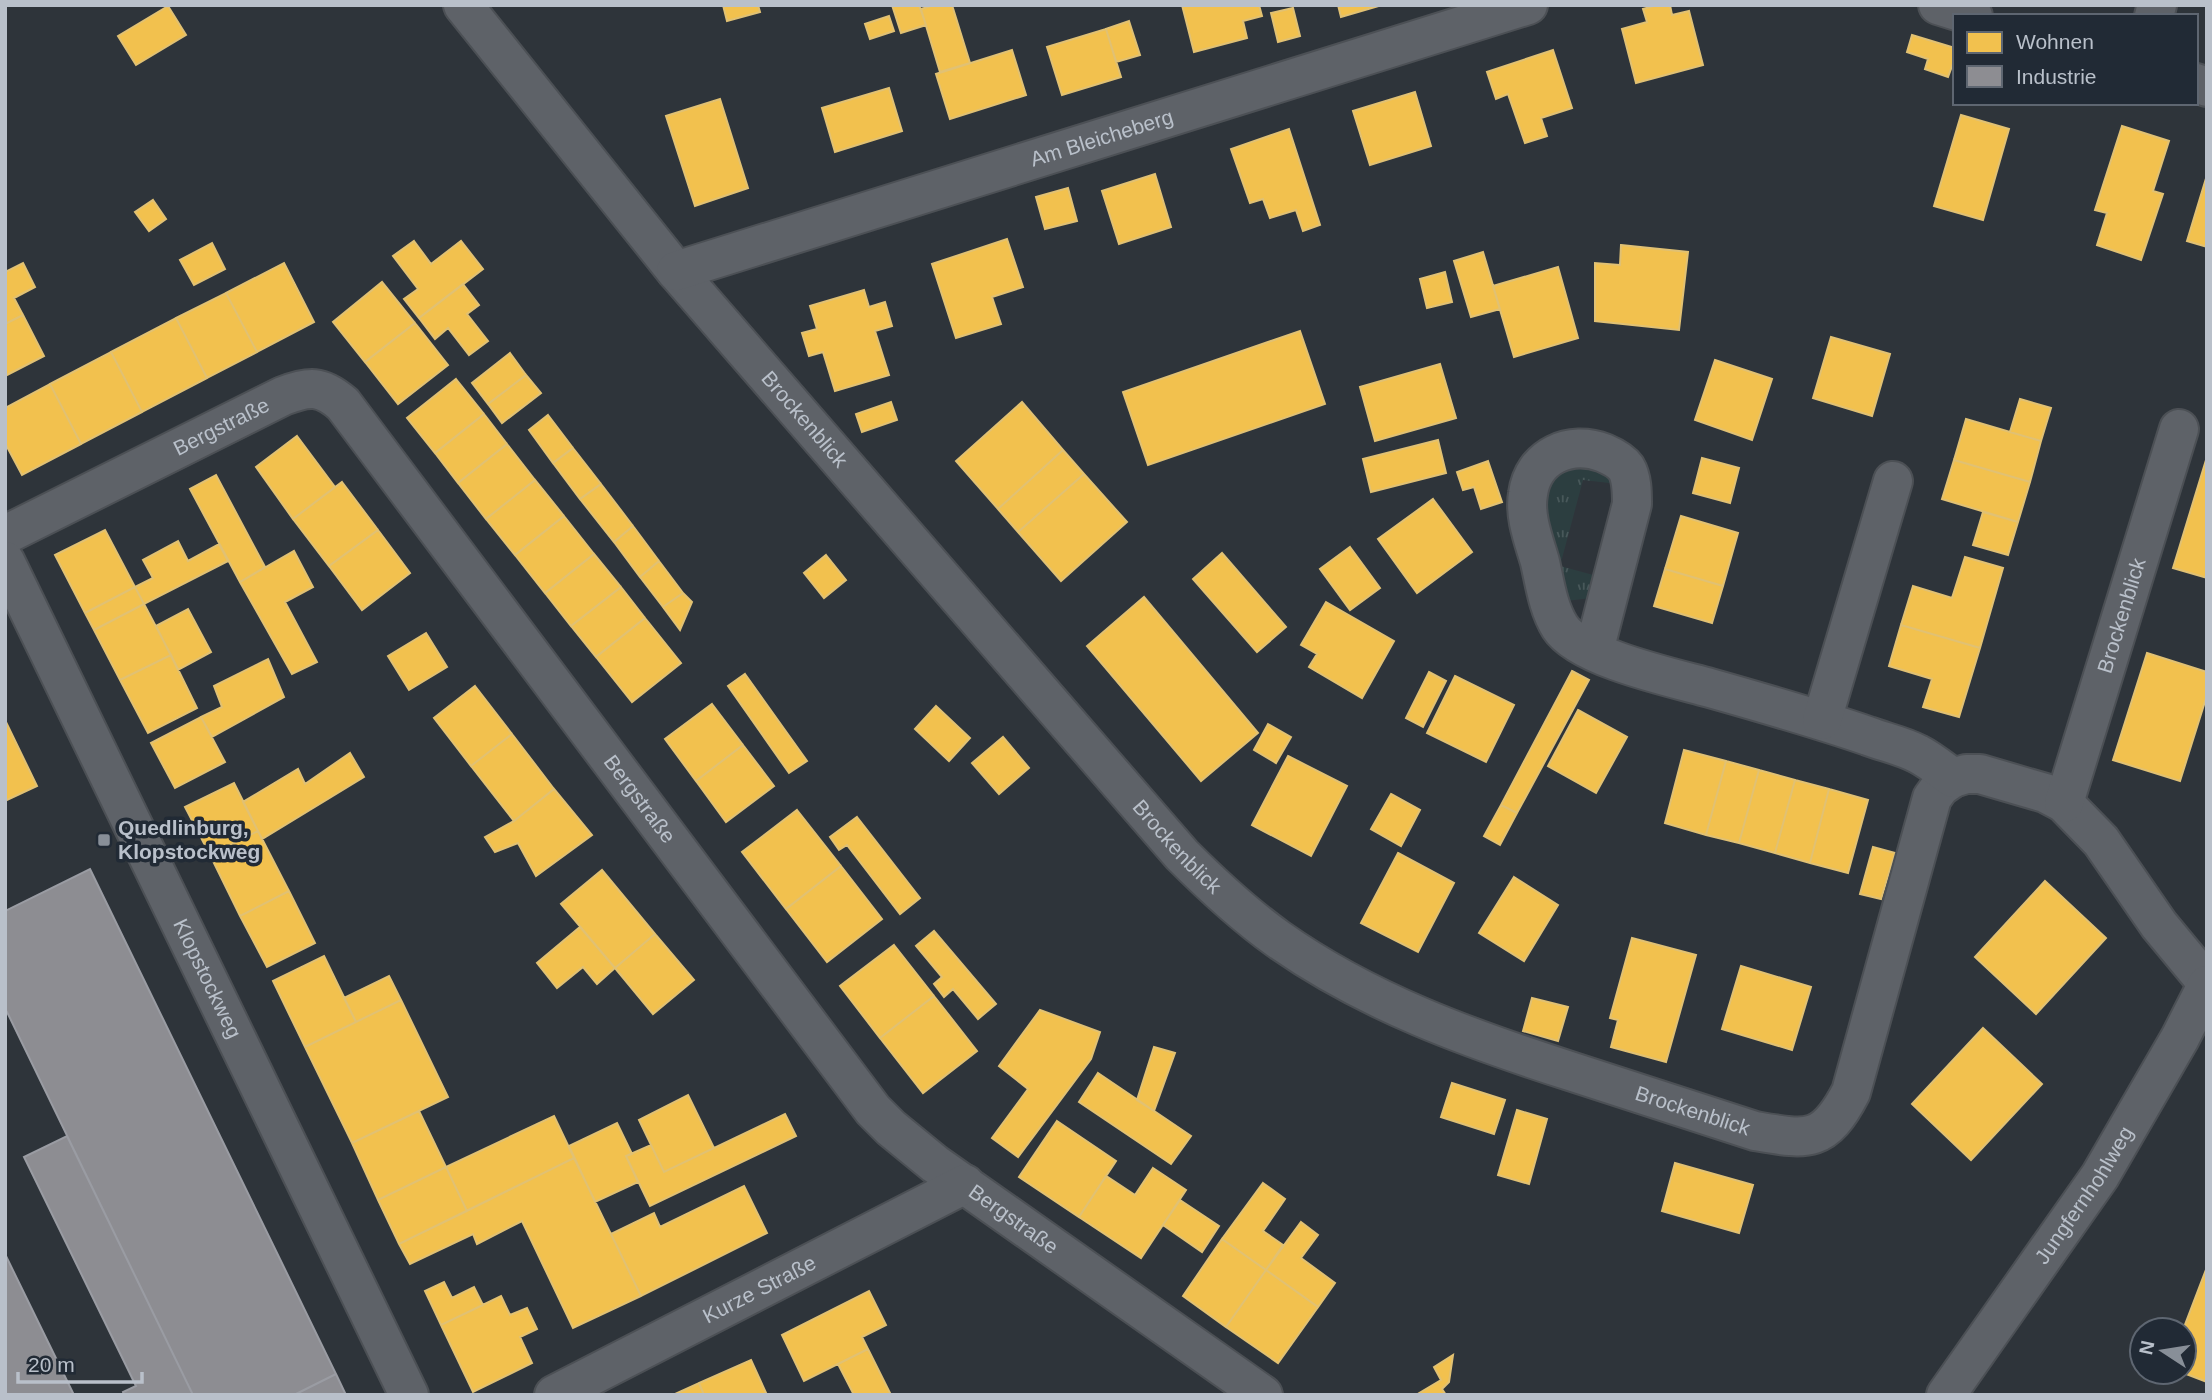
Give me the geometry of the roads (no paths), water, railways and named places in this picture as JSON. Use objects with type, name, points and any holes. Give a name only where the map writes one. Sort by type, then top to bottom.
[{"type":"street","name":"Brockenblick","points":[[463,5],[676,271],[1182,855],[1215,888],[1279,940],[1391,1004],[1457,1033],[1755,1131],[1790,1137],[1817,1134],[1832,1124],[1851,1092],[1932,798],[1940,787],[1953,778]]},
{"type":"street","name":"Am Bleicheberg","points":[[676,271],[1478,13],[1528,5]]},
{"type":"street","points":[[1938,5],[1967,14]]},
{"type":"street","name":"Bergstraße","points":[[5,535],[283,396],[307,388],[325,391],[333,396],[343,404],[873,1110],[911,1145],[1263,1395]]},
{"type":"street","name":"Brockenblick","points":[[2064,803],[2179,429]]},
{"type":"street","points":[[1594,651],[1632,504],[1632,492],[1630,480],[1622,464],[1596,450],[1573,449],[1550,456],[1541,465],[1529,489],[1528,507],[1548,597],[1556,620],[1566,635],[1594,651],[1634,667],[1822,720],[1919,754],[1953,778],[1980,774],[2045,793],[2064,803],[2101,841],[2159,925],[2207,984]]},
{"type":"street","points":[[1822,720],[1893,481]]},
{"type":"street","name":"Klopstockweg","points":[[5,561],[409,1395]]},
{"type":"street","name":"Jungfernhohlweg","points":[[1946,1395],[2100,1176],[2180,1038],[2207,984]]},
{"type":"street","name":"Kurze Straße","points":[[554,1395],[965,1184]]},
{"type":"place","name":"Quedlinburg, Klopstockweg","points":[[104,840]]}]
